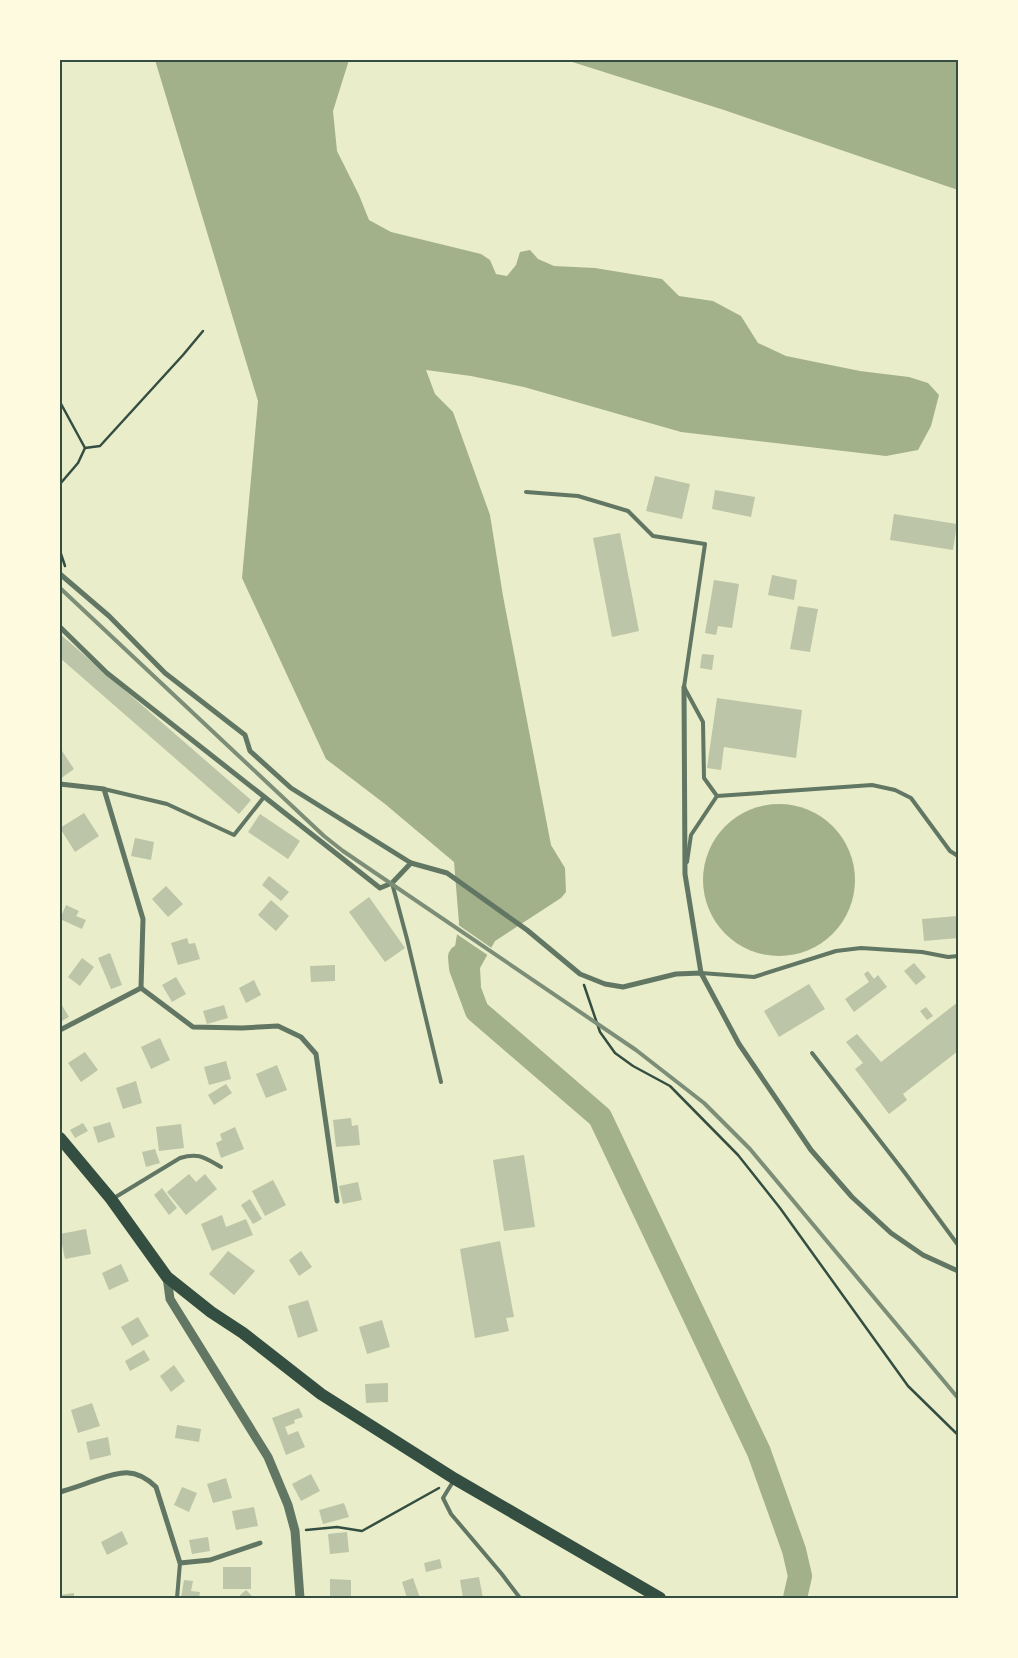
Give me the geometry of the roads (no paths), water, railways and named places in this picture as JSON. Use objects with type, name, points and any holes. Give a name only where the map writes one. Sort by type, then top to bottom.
[{"type":"highway","points":[[60,1138],[111,1199],[167,1277],[321,1394],[455,1479],[660,1598]]},
{"type":"street","points":[[60,574],[108,616],[165,673],[245,735],[250,751],[291,788],[411,863],[447,873],[527,930],[580,974],[605,984],[623,987],[676,974],[701,973]]},
{"type":"street","points":[[60,627],[107,673],[380,888],[392,883],[411,863]]},
{"type":"street","points":[[684,687],[685,874],[701,973],[739,1044],[811,1150],[852,1197],[891,1233],[923,1255],[958,1271]]},
{"type":"street","points":[[60,784],[104,789],[143,919],[141,988]]},
{"type":"street","points":[[60,1030],[141,988]]},
{"type":"street","points":[[141,988],[193,1027],[242,1028],[278,1026],[301,1037],[316,1054],[337,1201]]},
{"type":"street","points":[[167,1277],[170,1299],[268,1457],[288,1505],[295,1531],[300,1598]]},
{"type":"street","points":[[60,1492],[115,1473],[134,1474],[148,1479],[156,1487],[180,1563],[210,1560],[260,1543]]},
{"type":"lane","points":[[526,492],[578,496],[628,511],[653,536],[705,544],[684,687],[703,722],[704,778],[717,796]]},
{"type":"lane","points":[[717,796],[872,785],[895,790],[911,798],[950,851],[958,856]]},
{"type":"lane","points":[[104,789],[167,804],[234,835],[264,797]]},
{"type":"lane","points":[[685,874],[691,834],[717,796]]},
{"type":"lane","points":[[392,883],[442,1082]]},
{"type":"lane","points":[[701,973],[754,977],[836,952],[861,948],[958,956]]},
{"type":"lane","points":[[812,1053],[958,1244]]},
{"type":"lane","points":[[111,1199],[180,1158],[190,1155],[201,1155],[222,1167]]},
{"type":"lane","points":[[455,1479],[443,1498],[451,1514],[520,1598]]},
{"type":"lane","points":[[177,1598],[180,1563]]},
{"type":"waterway","points":[[460,957],[461,968],[477,1011],[600,1117],[759,1452],[794,1550],[800,1576],[795,1598]]},
{"type":"railway","points":[[60,588],[324,836],[343,851],[636,1050],[704,1103],[750,1149],[958,1398]]}]
